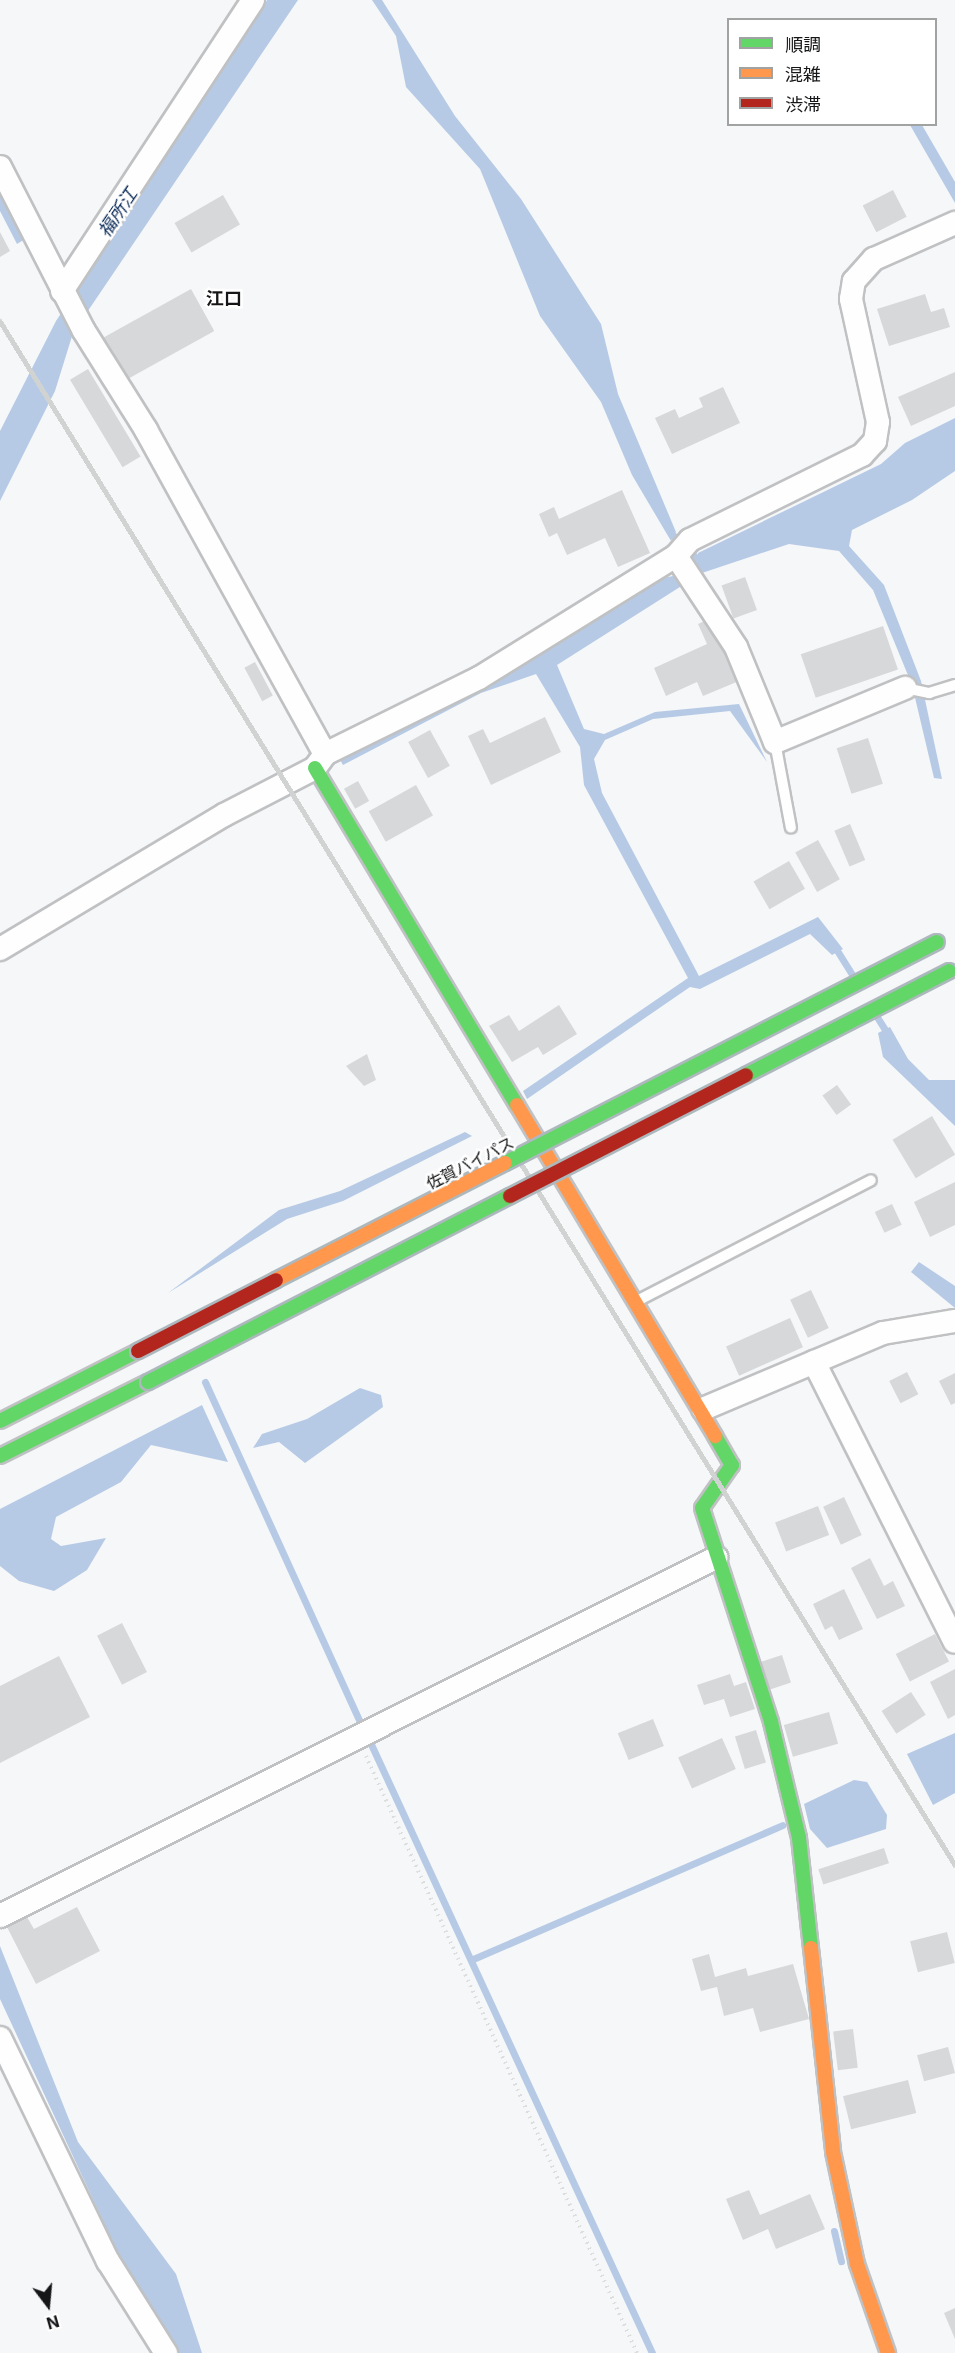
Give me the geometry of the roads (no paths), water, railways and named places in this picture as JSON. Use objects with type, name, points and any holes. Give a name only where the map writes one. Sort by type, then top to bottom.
[{"type":"main road","points":[[320,761],[634,1302],[703,1409],[732,1465],[702,1508],[716,1558],[771,1722],[799,1838],[833,2152],[857,2264],[888,2353]]},
{"type":"main road","name":"佐賀バイパス","points":[[0,1421],[955,932]]},
{"type":"main road","points":[[0,1456],[952,970]]},
{"type":"street","points":[[62,291],[253,0]]},
{"type":"street","points":[[0,166],[84,332],[146,430],[320,761]]},
{"type":"street","points":[[0,950],[224,815],[320,761],[479,678],[683,553],[862,455],[875,441],[878,422],[852,299],[854,281],[873,259],[955,223]]},
{"type":"street","points":[[683,553],[698,584],[736,647],[775,742],[905,688]]},
{"type":"street","points":[[703,1409],[883,1333],[955,1321]]},
{"type":"street","points":[[814,1362],[955,1642]]},
{"type":"street","points":[[0,1916],[716,1558]]},
{"type":"street","points":[[0,2038],[108,2261],[166,2353]]},
{"type":"lane","points":[[905,688],[929,693],[955,685]]},
{"type":"lane","points":[[775,742],[791,828]]},
{"type":"lane","points":[[634,1302],[871,1180]]},
{"type":"water","points":[[267,0],[298,0],[73,333],[55,391],[0,501],[0,431],[56,321]]},
{"type":"water","points":[[372,0],[382,0],[455,116],[521,199],[601,324],[618,394],[676,532],[671,541],[632,475],[601,402],[540,316],[480,169],[406,87],[396,36]]},
{"type":"water","points":[[911,126],[923,126],[955,182],[955,203]]},
{"type":"water","points":[[0,195],[25,239],[17,244],[0,211]]},
{"type":"water","points":[[955,418],[955,471],[912,500],[852,530],[849,546],[884,585],[921,681],[942,779],[934,778],[912,685],[873,590],[839,551],[789,544],[702,573],[557,665],[584,729],[604,734],[655,712],[739,704],[767,762],[730,711],[653,719],[605,740],[594,759],[602,793],[699,976],[818,917],[843,949],[832,955],[810,934],[700,989],[690,987],[527,1099],[523,1091],[688,978],[584,785],[580,747],[536,674],[481,693],[343,765],[339,758],[653,580],[683,574],[695,566],[698,553],[881,464],[905,443]]},
{"type":"water","points":[[890,1027],[908,1059],[929,1080],[955,1080],[955,1126],[883,1057],[878,1033]]},
{"type":"water","points":[[465,1132],[472,1136],[343,1201],[287,1219],[168,1293],[279,1210],[340,1191]]},
{"type":"water","points":[[919,1262],[955,1286],[955,1308],[911,1272]]},
{"type":"water","points":[[360,1388],[381,1395],[383,1407],[305,1463],[279,1442],[253,1448],[262,1434],[307,1419]]},
{"type":"water","points":[[202,1405],[228,1462],[151,1445],[121,1482],[56,1517],[51,1539],[61,1546],[106,1538],[87,1570],[54,1591],[19,1581],[0,1566],[0,1509]]},
{"type":"water","points":[[955,1733],[955,1793],[933,1805],[907,1754]]},
{"type":"water","points":[[854,1780],[867,1782],[887,1815],[886,1829],[827,1848],[810,1829],[804,1804]]},
{"type":"water","points":[[0,1946],[78,2142],[176,2274],[202,2353],[177,2353],[116,2249],[0,1999]]},
{"type":"waterway","points":[[674,536],[697,559]]},
{"type":"waterway","points":[[838,952],[853,976]]},
{"type":"waterway","points":[[877,1017],[885,1030]]},
{"type":"waterway","points":[[205,1382],[359,1720]]},
{"type":"waterway","points":[[370,1742],[652,2353]]},
{"type":"waterway","points":[[473,1959],[782,1825]]},
{"type":"waterway","points":[[834,2231],[841,2261]]},
{"type":"railway","points":[[0,321],[955,1865]]},
{"type":"district","name":"江口","points":[[224,299]]},
{"type":"water label","name":"福所江","points":[[118,213]]}]
